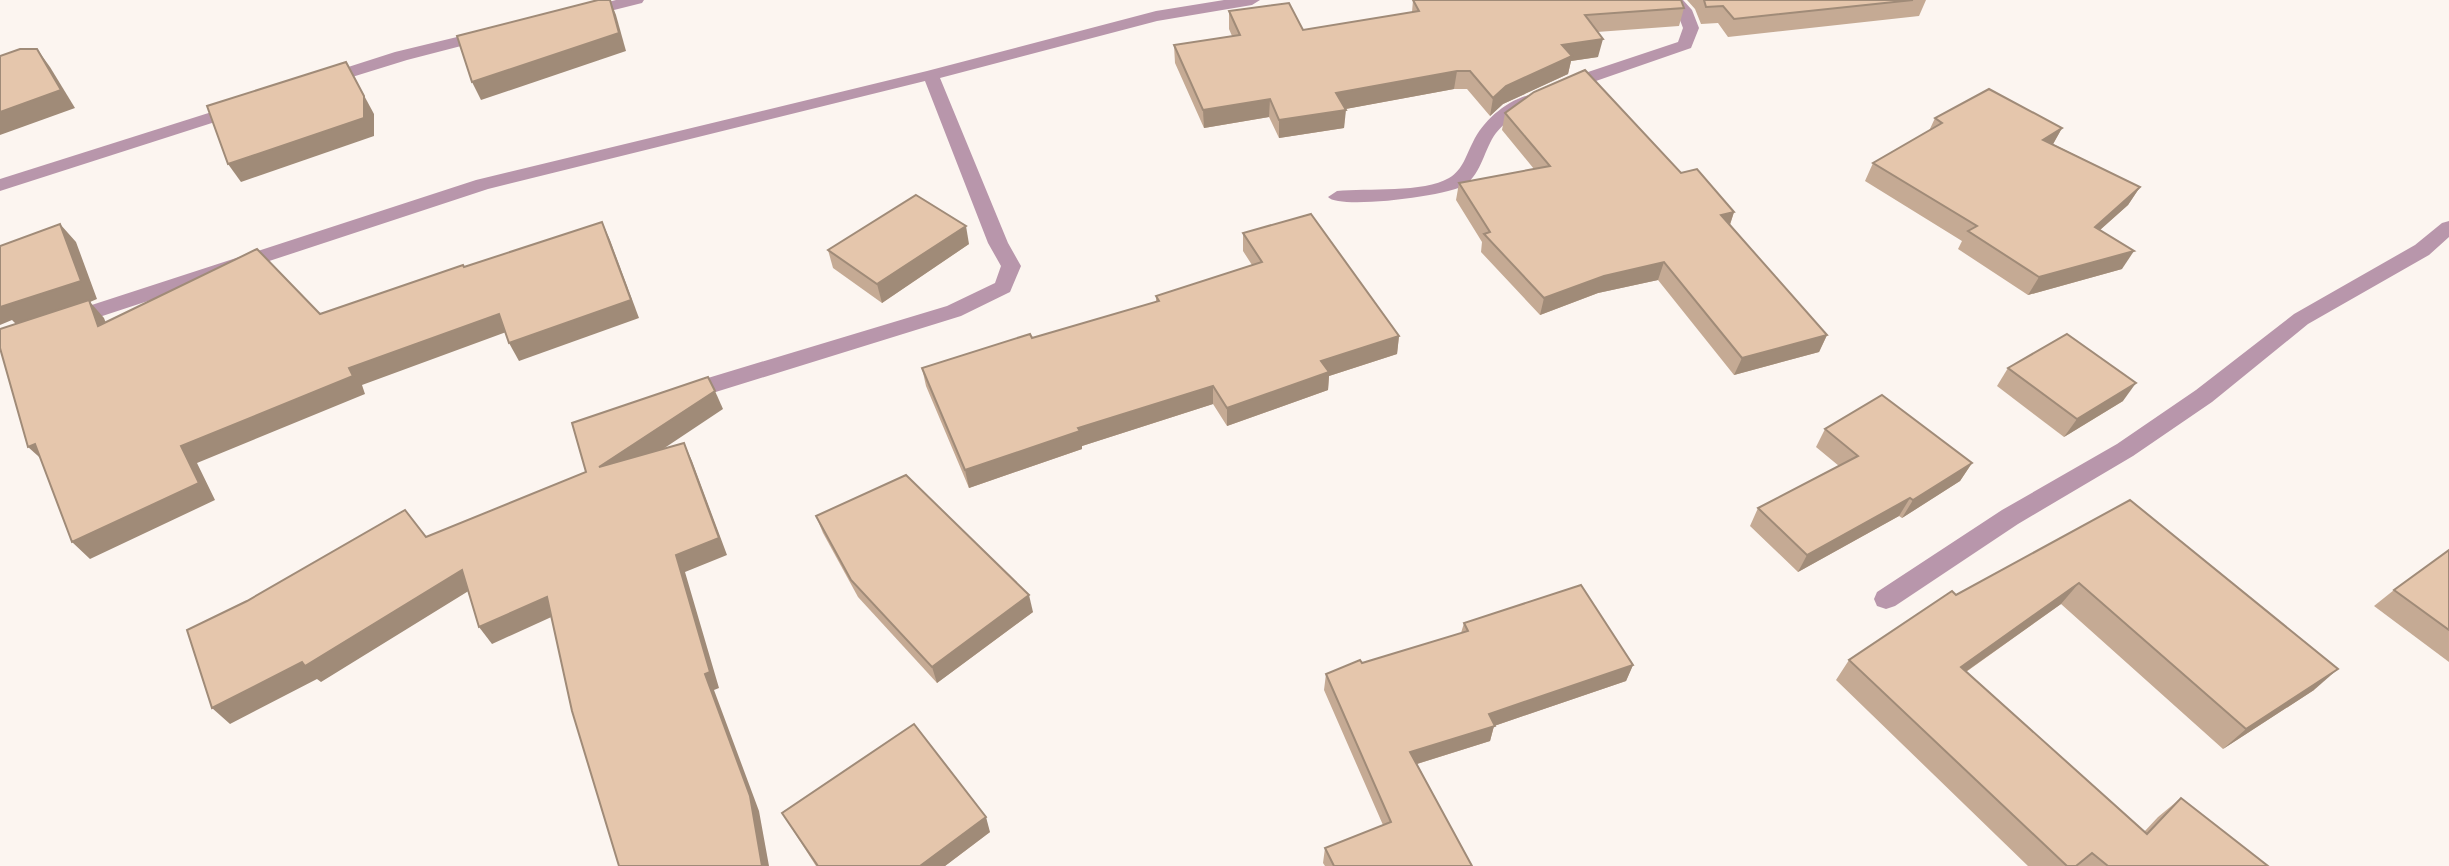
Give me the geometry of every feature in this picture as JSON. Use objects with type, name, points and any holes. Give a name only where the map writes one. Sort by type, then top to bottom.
[{"type":"street","points":[[572,15],[636,0]]},
{"type":"street","points":[[45,328],[483,184],[931,75],[1156,16],[1252,0]]},
{"type":"street","points":[[1337,197],[1435,189],[1457,183],[1468,172],[1485,135],[1500,117],[1592,74],[1641,62],[1685,45],[1691,28],[1684,10],[1674,0]]},
{"type":"street","points":[[312,84],[401,56],[510,30]]},
{"type":"street","points":[[706,387],[954,311],[1003,287],[1011,266],[998,243],[931,75]]},
{"type":"street","points":[[0,185],[253,104]]},
{"type":"street","points":[[1886,599],[2010,517],[2125,450],[2204,396],[2301,319],[2422,250],[2449,227]]},
{"type":"building","points":[[598,0],[610,0],[619,33],[472,82],[457,36]]},
{"type":"building","points":[[1413,0],[1681,0],[1684,8],[1585,15],[1603,39],[1562,45],[1572,56],[1506,86],[1493,98],[1470,71],[1457,71],[1336,93],[1346,110],[1279,120],[1270,99],[1203,110],[1174,45],[1240,35],[1229,11],[1289,3],[1303,30],[1419,11]]},
{"type":"building","points":[[1704,0],[1913,0],[1734,19],[1723,6],[1706,7]]},
{"type":"building","points":[[20,49],[37,49],[61,90],[0,112],[0,56]]},
{"type":"building","points":[[346,62],[364,96],[364,118],[228,164],[207,106]]},
{"type":"building","points":[[1585,70],[1681,173],[1697,169],[1734,212],[1721,215],[1827,335],[1742,358],[1664,262],[1604,276],[1544,298],[1484,234],[1490,232],[1459,183],[1550,166],[1505,113],[1534,92]]},
{"type":"building","points":[[1989,89],[2062,128],[2043,140],[2140,187],[2095,227],[2134,251],[2039,277],[1968,231],[1977,226],[1873,163],[1942,123],[1935,118]]},
{"type":"building","points":[[916,195],[966,226],[877,284],[828,250]]},
{"type":"building","points":[[1311,214],[1399,336],[1321,361],[1329,372],[1227,408],[1213,386],[1078,428],[1080,431],[965,470],[922,368],[1030,334],[1032,338],[1159,301],[1156,296],[1262,262],[1243,233]]},
{"type":"building","points":[[602,222],[631,300],[509,343],[499,314],[349,368],[353,376],[181,446],[199,483],[72,542],[35,444],[28,447],[0,348],[0,329],[89,300],[98,326],[257,249],[320,314]]},
{"type":"building","points":[[60,224],[81,281],[0,307],[0,246]]},
{"type":"building","points":[[2067,334],[2136,383],[2077,419],[2008,368]]},
{"type":"building","points":[[708,377],[715,391],[599,467],[684,443],[719,538],[676,555],[710,672],[705,674],[750,796],[762,866],[619,866],[572,711],[547,597],[479,627],[462,570],[305,666],[302,662],[212,708],[187,630],[247,601],[405,510],[426,537],[586,472],[572,423]]},
{"type":"building","points":[[1882,395],[1972,463],[1913,500],[1910,498],[1807,555],[1758,508],[1858,456],[1825,429]]},
{"type":"building","points":[[906,475],[1029,595],[932,667],[851,580],[816,516]]},
{"type":"building","points":[[2130,500],[2338,669],[2246,729],[2079,583],[1961,667],[2147,834],[2181,798],[2268,866],[2108,866],[2092,853],[2076,866],[2067,866],[1849,660],[1952,591],[1956,595]]},
{"type":"building","points":[[2449,550],[2449,630],[2394,590]]},
{"type":"building","points":[[1581,585],[1633,665],[1489,714],[1495,726],[1410,752],[1472,866],[1334,866],[1325,848],[1391,822],[1326,674],[1360,660],[1362,663],[1468,631],[1464,623]]},
{"type":"building","points":[[914,724],[986,817],[920,866],[818,866],[782,813]]}]
